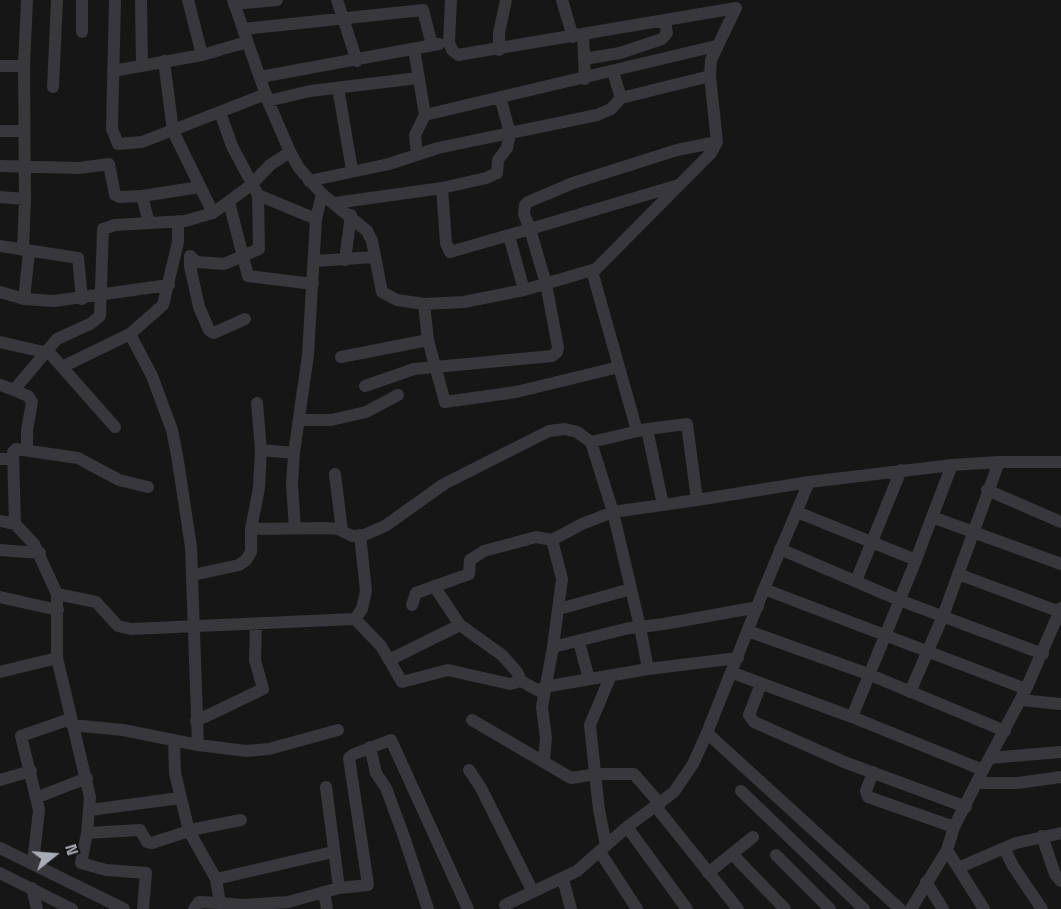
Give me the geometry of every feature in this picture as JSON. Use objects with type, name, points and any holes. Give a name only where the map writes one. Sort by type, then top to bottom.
[{"type":"street","points":[[24,299],[26,251],[23,131],[27,0]]},
{"type":"street","points":[[53,87],[57,0]]},
{"type":"street","points":[[82,0],[82,33]]},
{"type":"street","points":[[115,0],[112,129],[118,144],[142,142],[220,112],[267,98],[418,78]]},
{"type":"street","points":[[141,0],[142,65]]},
{"type":"street","points":[[188,0],[202,55]]},
{"type":"street","points":[[277,0],[233,2],[267,98],[290,152],[309,181],[322,194],[351,215],[370,235],[384,295],[397,300],[424,303],[464,302],[524,290],[592,271],[602,265],[714,150],[717,142],[710,76],[716,46],[739,4]]},
{"type":"street","points":[[338,0],[357,61]]},
{"type":"street","points":[[451,0],[449,42],[452,50],[458,55],[665,22],[739,4]]},
{"type":"street","points":[[499,50],[499,33],[506,0]]},
{"type":"street","points":[[562,0],[578,36],[584,59],[585,79]]},
{"type":"street","points":[[243,28],[423,10],[432,45]]},
{"type":"street","points":[[584,59],[620,53],[662,39],[667,33],[665,22]]},
{"type":"street","points":[[113,71],[202,55],[247,42]]},
{"type":"street","points":[[260,77],[357,61],[449,42]]},
{"type":"street","points":[[425,115],[585,79],[716,46]]},
{"type":"street","points":[[414,49],[425,115],[415,135],[417,155]]},
{"type":"street","points":[[164,61],[173,131],[213,213]]},
{"type":"street","points":[[0,66],[24,66]]},
{"type":"street","points":[[613,72],[621,98]]},
{"type":"street","points":[[309,181],[352,170],[389,164],[510,133],[597,115],[617,105],[621,98],[710,76]]},
{"type":"street","points":[[338,88],[352,170]]},
{"type":"street","points":[[335,203],[442,188],[486,178],[497,173],[498,160],[507,148],[510,133],[500,97]]},
{"type":"street","points":[[178,243],[190,256],[205,264],[224,264],[259,249],[255,190],[232,146],[220,112]]},
{"type":"street","points":[[0,131],[23,131]]},
{"type":"street","points":[[365,386],[404,371],[555,354],[558,347],[546,284],[524,214],[525,205],[604,172],[689,147],[717,142]]},
{"type":"street","points":[[14,390],[45,351],[66,333],[98,318],[103,229],[108,226],[199,219],[255,190],[270,165],[290,152]]},
{"type":"street","points":[[0,166],[79,168],[109,164],[116,196],[142,196],[200,187]]},
{"type":"street","points":[[442,188],[448,251],[509,236],[679,185]]},
{"type":"street","points":[[255,190],[316,219]]},
{"type":"street","points":[[295,528],[292,484],[294,453],[300,420],[314,284],[316,219],[322,194]]},
{"type":"street","points":[[142,196],[150,223]]},
{"type":"street","points":[[0,197],[25,200]]},
{"type":"street","points":[[229,202],[242,257],[249,276],[314,284]]},
{"type":"street","points":[[345,260],[351,215]]},
{"type":"street","points":[[63,367],[130,334],[163,305],[170,285],[178,243],[178,221]]},
{"type":"street","points":[[509,236],[524,290]]},
{"type":"street","points":[[0,246],[78,258],[82,299]]},
{"type":"street","points":[[190,256],[195,290],[209,330],[214,333],[245,319]]},
{"type":"street","points":[[315,261],[375,257]]},
{"type":"street","points":[[592,271],[663,505]]},
{"type":"street","points":[[0,292],[24,299],[54,301],[82,299],[170,285]]},
{"type":"street","points":[[424,303],[428,340],[443,400],[446,402],[516,392],[620,367]]},
{"type":"street","points":[[130,334],[152,376],[172,430],[188,524],[193,575],[198,746]]},
{"type":"street","points":[[341,357],[428,340]]},
{"type":"street","points":[[0,342],[45,351],[63,367],[115,426]]},
{"type":"street","points":[[0,385],[28,396],[32,402],[27,430],[27,450]]},
{"type":"street","points":[[300,420],[331,420],[366,412],[399,395]]},
{"type":"street","points":[[193,575],[238,565],[246,560],[251,552],[251,529],[259,488],[261,450],[256,403]]},
{"type":"street","points":[[591,442],[642,430],[689,426],[697,500]]},
{"type":"street","points":[[251,529],[295,528],[342,531],[351,536],[360,536],[385,526],[444,484],[549,430],[565,429],[577,432],[591,442],[614,512],[648,669]]},
{"type":"street","points":[[143,909],[146,873],[106,870],[81,863],[90,810],[87,778],[71,722],[57,658],[57,594],[40,553],[15,524],[6,459],[16,448],[78,458],[119,480],[148,488]]},
{"type":"street","points":[[261,450],[294,453]]},
{"type":"street","points":[[412,605],[416,593],[469,574],[470,560],[484,551],[536,537],[552,540],[582,524],[614,512],[901,470],[999,462],[1061,462]]},
{"type":"street","points":[[910,692],[929,653],[999,462]]},
{"type":"street","points":[[852,717],[952,465]]},
{"type":"street","points":[[856,581],[901,470]]},
{"type":"street","points":[[334,474],[342,531]]},
{"type":"street","points":[[505,905],[563,879],[603,849],[627,826],[658,805],[680,783],[707,733],[733,673],[764,589],[808,482]]},
{"type":"street","points":[[987,490],[1061,522]]},
{"type":"street","points":[[797,512],[916,560]]},
{"type":"street","points":[[932,517],[1061,564]]},
{"type":"street","points":[[0,521],[15,524]]},
{"type":"street","points":[[355,619],[362,609],[366,591],[360,536]]},
{"type":"street","points":[[544,760],[546,738],[542,716],[544,690],[559,609],[561,573],[552,540]]},
{"type":"street","points":[[780,549],[899,600],[1043,654]]},
{"type":"street","points":[[0,550],[40,553]]},
{"type":"street","points":[[910,909],[947,850],[954,828],[1043,654],[1060,610],[958,574]]},
{"type":"street","points":[[434,586],[460,625],[502,655],[517,672],[521,681]]},
{"type":"street","points":[[764,589],[885,635],[1024,694],[1061,704]]},
{"type":"street","points":[[559,609],[631,590]]},
{"type":"street","points":[[57,594],[96,602],[109,618],[122,628],[256,625],[355,619],[371,634],[402,682],[448,670],[510,684],[521,681],[544,690],[611,675],[738,658]]},
{"type":"street","points":[[0,597],[58,610]]},
{"type":"street","points":[[553,647],[640,627],[758,607]]},
{"type":"street","points":[[196,721],[263,689],[255,660],[256,625]]},
{"type":"street","points":[[389,660],[460,625]]},
{"type":"street","points":[[748,631],[868,674],[1005,731]]},
{"type":"street","points":[[579,642],[589,679]]},
{"type":"street","points":[[0,672],[57,658]]},
{"type":"street","points":[[733,673],[852,717],[982,771]]},
{"type":"street","points":[[611,675],[590,725],[591,745],[597,774],[603,849],[637,909]]},
{"type":"street","points":[[761,684],[749,715],[752,720],[873,772],[966,807]]},
{"type":"street","points":[[472,720],[544,760],[571,778],[597,774],[634,774],[738,909]]},
{"type":"street","points":[[33,863],[39,826],[38,797],[21,736],[71,722],[198,746],[254,751],[338,730]]},
{"type":"street","points":[[707,733],[900,909]]},
{"type":"street","points":[[194,909],[201,902],[243,905],[288,902],[339,888],[368,885],[349,761],[350,756],[392,740],[468,909]]},
{"type":"street","points":[[174,741],[180,798],[189,831],[216,879],[220,903]]},
{"type":"street","points":[[370,747],[376,773],[386,788],[428,909]]},
{"type":"street","points":[[990,758],[1061,752]]},
{"type":"street","points":[[469,770],[481,788],[533,892]]},
{"type":"street","points":[[0,780],[31,771]]},
{"type":"street","points":[[873,772],[866,791],[868,797],[954,828]]},
{"type":"street","points":[[977,783],[1018,783],[1061,777]]},
{"type":"street","points":[[38,797],[87,778]]},
{"type":"street","points":[[326,787],[339,888]]},
{"type":"street","points":[[741,791],[864,909]]},
{"type":"street","points":[[90,810],[180,798]]},
{"type":"street","points":[[87,833],[140,830],[147,842],[152,843],[189,831],[241,819]]},
{"type":"street","points":[[627,826],[687,909]]},
{"type":"street","points":[[958,868],[1004,848],[1041,836],[1061,833]]},
{"type":"street","points":[[1041,836],[1055,874],[1061,881]]},
{"type":"street","points":[[708,873],[753,837]]},
{"type":"street","points":[[0,848],[124,909]]},
{"type":"street","points":[[1004,848],[1013,866],[1042,909]]},
{"type":"street","points":[[947,850],[984,909]]},
{"type":"street","points":[[216,879],[333,852]]},
{"type":"street","points":[[733,855],[785,909]]},
{"type":"street","points":[[776,855],[830,909]]},
{"type":"street","points":[[0,873],[72,909]]},
{"type":"street","points":[[563,879],[571,909]]},
{"type":"street","points":[[926,882],[943,909]]},
{"type":"street","points":[[32,888],[37,909]]},
{"type":"street","points":[[324,892],[327,909]]}]
